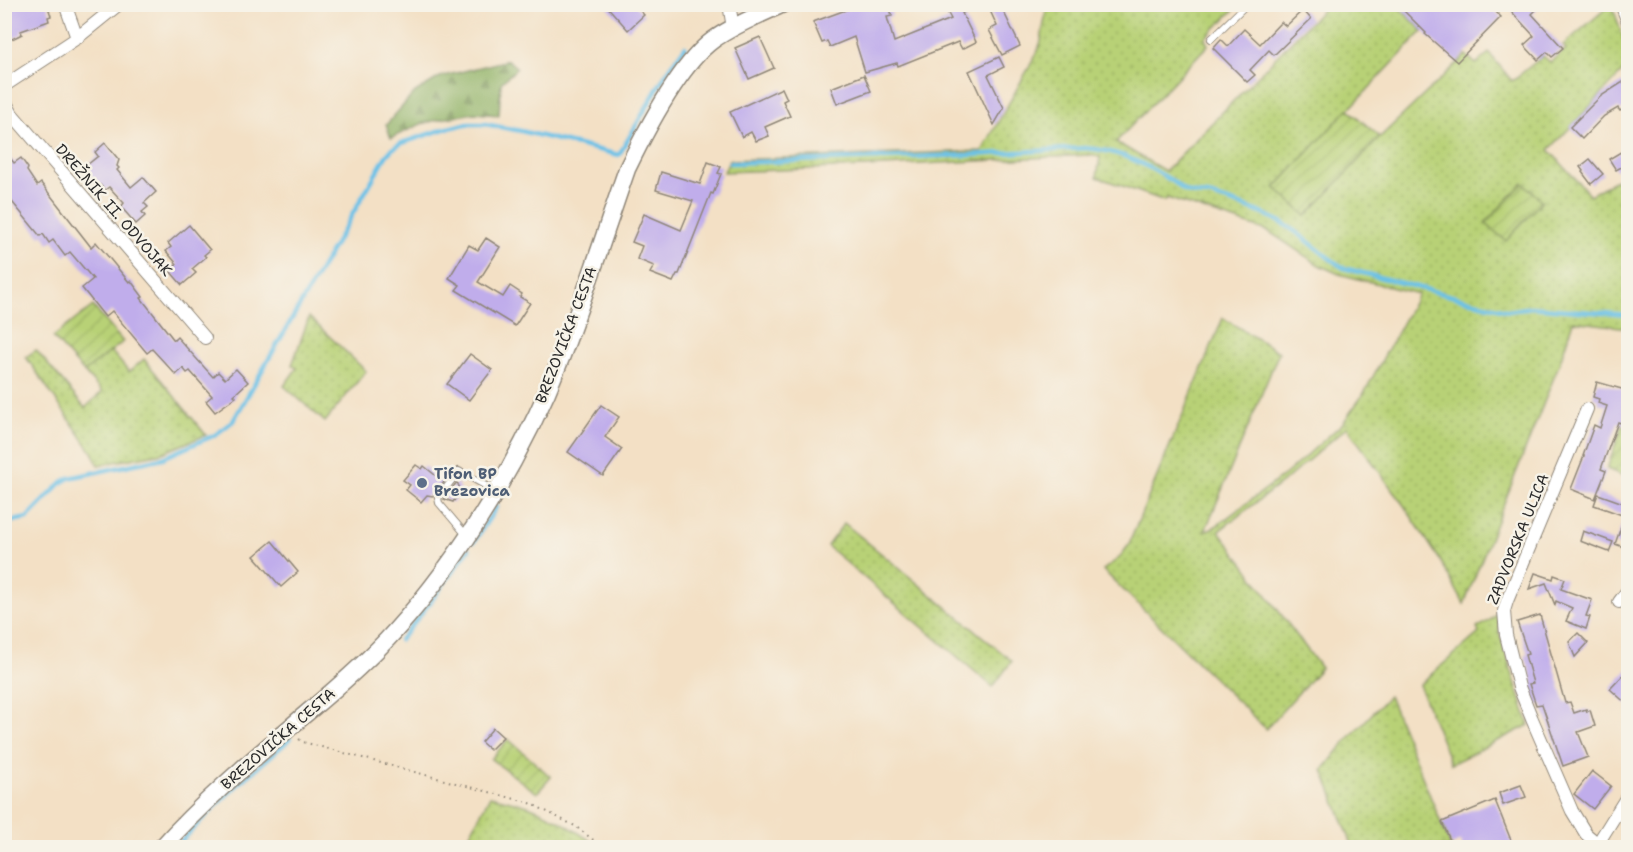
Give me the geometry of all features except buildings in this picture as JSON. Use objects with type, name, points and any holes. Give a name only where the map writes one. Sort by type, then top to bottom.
[{"type":"main road","name":"BREZOVIČKA CESTA","points":[[161,848],[233,778],[347,679],[422,600],[468,536],[496,491],[530,426],[560,359],[627,170],[663,102],[691,61],[713,40],[783,4]]},
{"type":"street","points":[[64,4],[77,38]]},
{"type":"street","points":[[4,86],[77,38],[119,4]]},
{"type":"street","points":[[729,4],[733,28]]},
{"type":"street","points":[[1621,4],[1629,22]]},
{"type":"street","name":"DREŽNIK II. ODVOJAK","points":[[4,99],[12,114],[205,338]]},
{"type":"street","name":"ZADVORSKA ULICA","points":[[1587,409],[1504,611],[1504,618],[1519,687],[1555,774],[1579,824],[1596,845],[1629,795]]},
{"type":"street","points":[[1619,602],[1629,590]]},
{"type":"lane","points":[[1211,39],[1247,4]]},
{"type":"lane","points":[[468,536],[439,503],[438,498],[459,471],[496,491]]},
{"type":"path","points":[[287,730],[303,742],[530,803],[574,826],[604,848]]},
{"type":"green space","points":[[1047,5],[1239,5],[1205,38],[1208,45],[1116,142],[1165,171],[1327,5],[1396,5],[1423,31],[1275,188],[1306,216],[1380,137],[1466,55],[1476,64],[1489,53],[1512,81],[1543,56],[1550,62],[1566,49],[1563,45],[1610,5],[1612,5],[1628,52],[1628,66],[1549,150],[1590,195],[1628,173],[1628,328],[1573,321],[1560,362],[1464,604],[1440,560],[1405,507],[1347,427],[1289,477],[1219,531],[1321,668],[1266,729],[1103,570],[1119,558],[1128,546],[1223,318],[1279,352],[1205,531],[1216,526],[1287,473],[1343,423],[1364,393],[1418,294],[1339,274],[1319,265],[1268,231],[1167,198],[1165,201],[1097,177],[1100,157],[1089,155],[724,172],[729,160],[982,151],[1037,53]]},
{"type":"green space","points":[[508,60],[517,68],[501,83],[499,115],[474,113],[441,119],[421,124],[391,138],[386,125],[415,92],[440,77]]},
{"type":"green space","points":[[1348,109],[1380,137],[1306,216],[1275,188]]},
{"type":"green space","points":[[1523,183],[1542,201],[1506,241],[1485,223]]},
{"type":"green space","points":[[93,306],[123,342],[84,372],[53,337]]},
{"type":"green space","points":[[309,317],[366,371],[325,422],[284,386],[297,368],[292,365]]},
{"type":"green space","points":[[36,350],[85,408],[102,392],[84,372],[111,351],[129,372],[144,359],[206,435],[162,453],[98,465],[92,452],[26,357]]},
{"type":"green space","points":[[1622,426],[1628,428],[1628,464],[1624,476],[1607,469]]},
{"type":"green space","points":[[844,523],[1012,661],[993,687],[827,546]]},
{"type":"green space","points":[[1498,613],[1500,635],[1529,725],[1451,764],[1419,685],[1479,633],[1477,628]]},
{"type":"green space","points":[[1389,696],[1451,847],[1353,847],[1323,770],[1347,740]]},
{"type":"green space","points":[[508,739],[551,777],[537,793],[491,759]]},
{"type":"green space","points":[[490,796],[528,806],[547,814],[599,847],[463,847]]},
{"type":"waterway","points":[[4,523],[27,518],[62,482],[69,478],[163,458],[215,435],[233,421],[392,149],[402,143],[444,129],[465,124],[485,124],[619,155],[665,75],[685,47]]},
{"type":"waterway","points":[[730,163],[1097,149],[1142,164],[1188,192],[1212,196],[1273,218],[1292,229],[1344,268],[1509,311],[1531,307],[1628,315]]},
{"type":"waterway","points":[[474,542],[497,506]]},
{"type":"waterway","points":[[400,640],[469,549]]},
{"type":"waterway","points":[[174,848],[232,790],[290,739]]},
{"type":"place","name":"Tifon BP Brezovica","points":[[422,483]]}]
